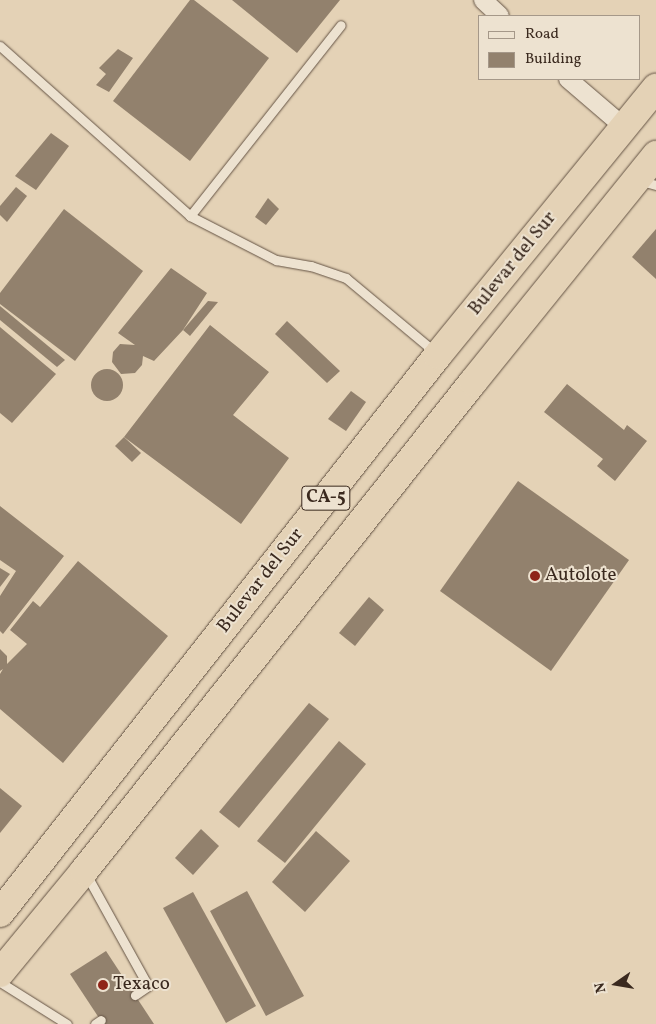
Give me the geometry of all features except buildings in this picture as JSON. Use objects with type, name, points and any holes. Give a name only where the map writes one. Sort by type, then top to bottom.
[{"type":"highway","name":"Bulevar del Sur","points":[[0,913],[438,355],[656,88]]},
{"type":"highway","name":"CA-5","points":[[0,973],[84,871],[473,382],[646,182],[656,155]]},
{"type":"highway","points":[[438,355],[473,382]]},
{"type":"street","points":[[483,0],[499,15]]},
{"type":"street","points":[[569,80],[624,127]]},
{"type":"lane","points":[[190,216],[341,25]]},
{"type":"lane","points":[[0,46],[190,216],[276,260],[311,266],[346,278],[438,355]]},
{"type":"lane","points":[[84,871],[148,986],[135,996]]},
{"type":"lane","points":[[0,982],[67,1024]]},
{"type":"place","name":"Autolote","points":[[535,576]]},
{"type":"place","name":"Texaco","points":[[103,985]]}]
